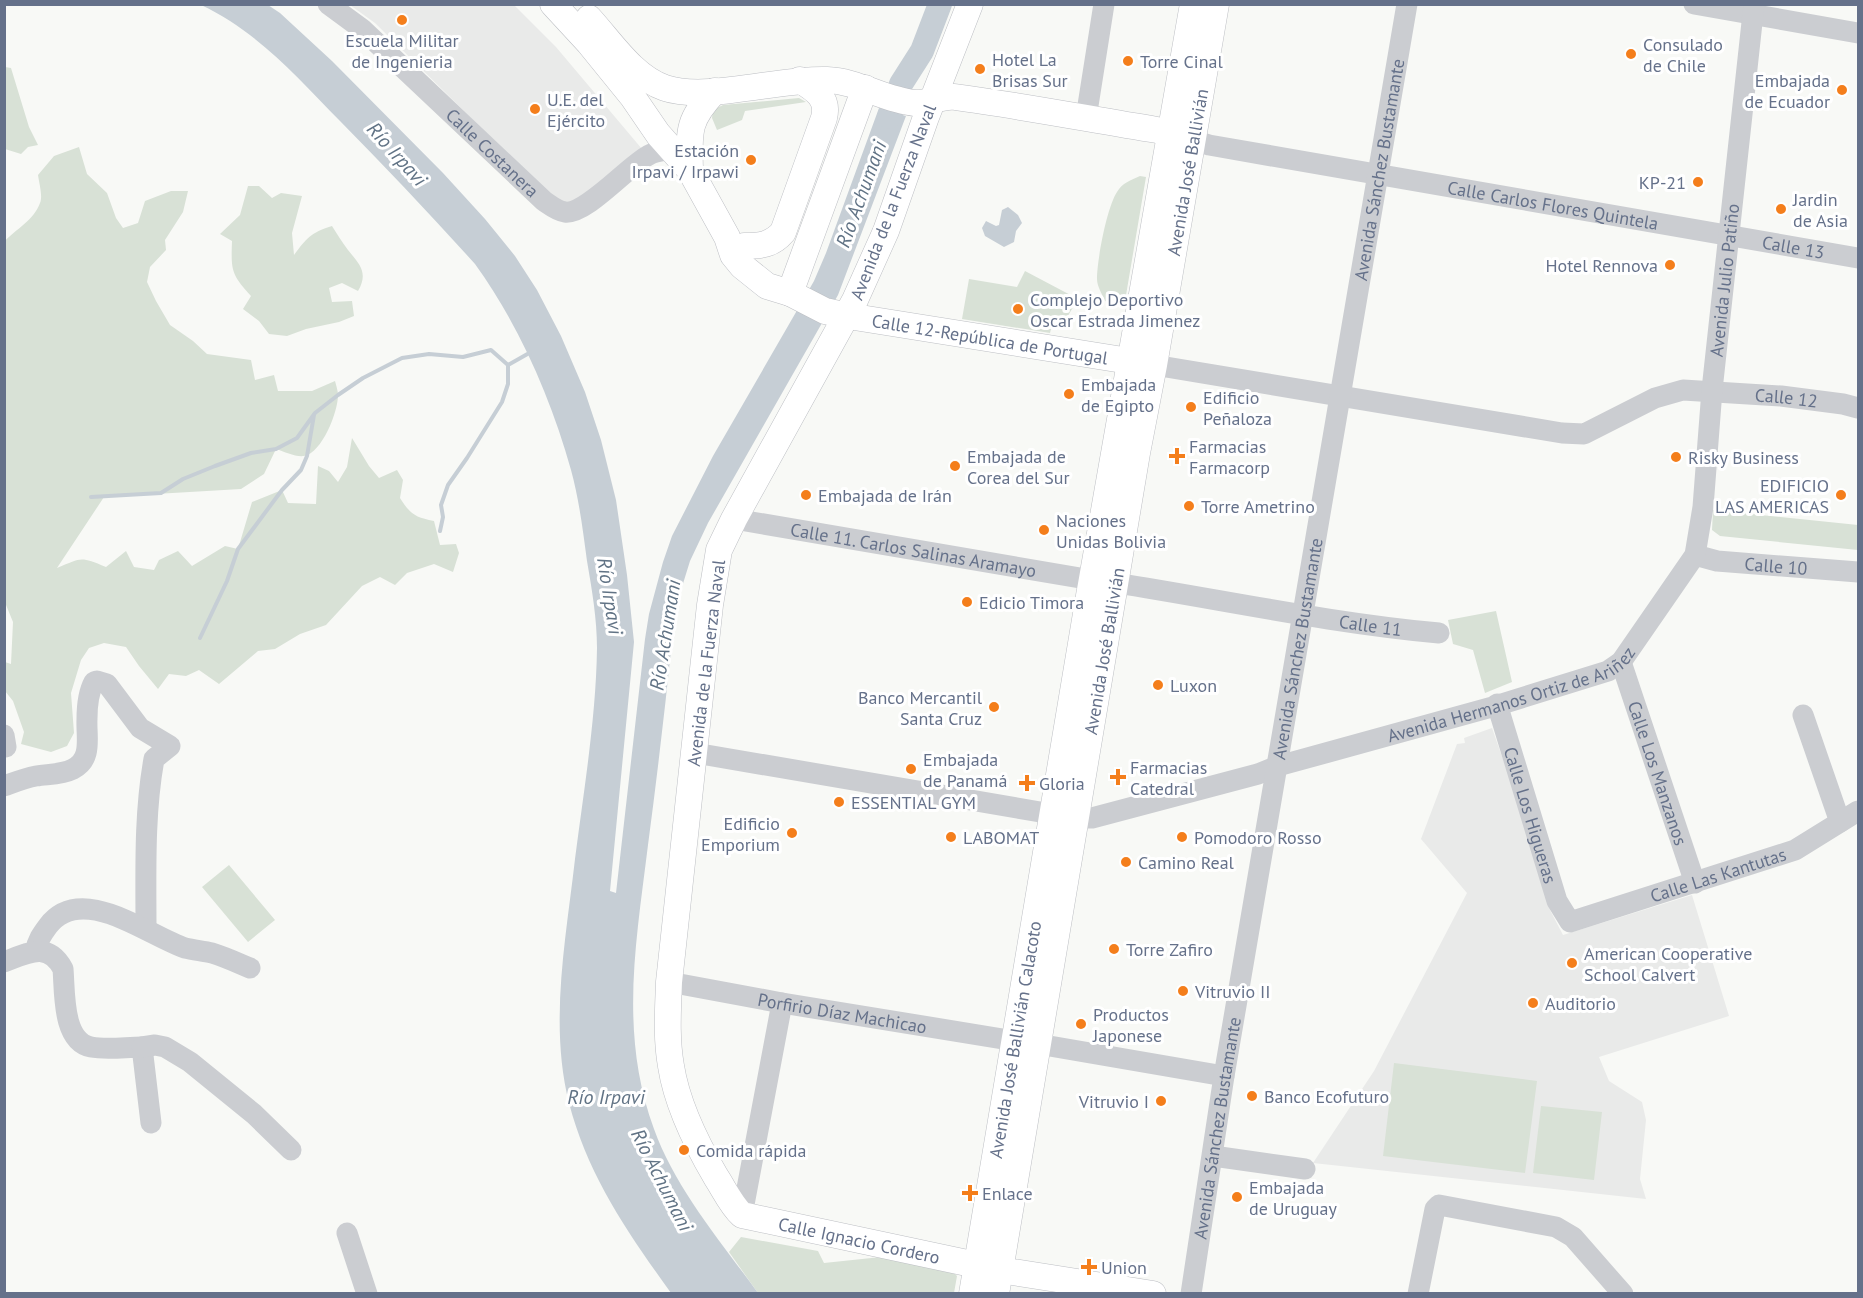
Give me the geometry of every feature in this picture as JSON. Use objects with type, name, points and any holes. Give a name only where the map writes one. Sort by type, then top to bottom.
[{"type":"main road","points":[[553,4],[589,44],[690,170],[735,242],[759,246],[770,243],[783,232],[826,110],[823,98],[817,91],[800,80]]},
{"type":"main road","points":[[577,4],[635,69],[653,82],[684,92],[715,91],[800,80],[842,81],[874,92],[924,102],[951,96],[1181,136]]},
{"type":"main road","name":"Avenida de la Fuerza Naval","points":[[742,1215],[702,1153],[685,1114],[675,1086],[668,1045],[669,982],[719,550],[834,318],[886,231],[924,102],[970,4]]},
{"type":"main road","name":"Avenida José Ballivián","points":[[1050,979],[1064,816],[1181,136],[1193,4]]},
{"type":"main road","name":"Avenida José Ballivián","points":[[1181,136],[1216,4]]},
{"type":"main road","points":[[690,170],[691,124],[701,106],[715,91]]},
{"type":"main road","points":[[794,295],[874,92]]},
{"type":"main road","name":"Calle 12-República de Portugal","points":[[735,242],[733,255],[753,276],[767,286],[794,295],[834,318],[1143,363]]},
{"type":"main road","name":"Avenida José Ballivián Calacoto","points":[[972,1293],[991,1276],[1026,1042],[1064,816]]},
{"type":"main road","name":"Avenida José Ballivián Calacoto","points":[[1026,1042],[1050,979]]},
{"type":"main road","name":"Calle Ignacio Cordero","points":[[742,1215],[991,1276]]},
{"type":"main road","points":[[991,1276],[1012,1292],[1030,1287],[1153,1293]]},
{"type":"street","name":"Calle Costanera","points":[[328,4],[362,29],[544,201],[564,212],[584,207],[652,153],[672,149]]},
{"type":"street","points":[[1086,118],[1104,4]]},
{"type":"street","name":"Avenida Sánchez Bustamante","points":[[1191,1293],[1224,1076],[1407,4]]},
{"type":"street","points":[[1694,4],[1754,10],[1858,33]]},
{"type":"street","name":"Avenida Julio Patiño","points":[[1695,555],[1703,507],[1712,390],[1754,10]]},
{"type":"street","name":"Calle Carlos Flores Quintela","points":[[1181,136],[1222,148],[1378,173],[1729,236]]},
{"type":"street","name":"Calle 13","points":[[1729,236],[1858,258]]},
{"type":"street","name":"Calle 12-República de Portugal","points":[[1143,363],[1340,396]]},
{"type":"street","name":"Calle 12","points":[[1340,396],[1562,433],[1584,434],[1655,398],[1683,390],[1781,396],[1858,408]]},
{"type":"street","name":"Calle 11. Carlos Salinas Aramayo","points":[[734,519],[1304,616]]},
{"type":"street","name":"Calle 10","points":[[1695,555],[1717,561],[1858,573]]},
{"type":"street","name":"Avenida Hermanos Ortiz de Ariñez","points":[[695,753],[1064,816],[1092,818],[1258,774],[1278,766],[1608,671],[1621,662],[1695,555]]},
{"type":"street","name":"Calle 11","points":[[1304,616],[1439,633]]},
{"type":"street","name":"Calle Los Manzanos","points":[[1621,662],[1695,883]]},
{"type":"street","points":[[4,786],[31,777],[63,773],[75,768],[83,760],[88,748],[89,696],[94,682],[97,681],[107,684],[140,728],[170,746],[154,759],[150,779],[146,857],[146,928]]},
{"type":"street","name":"Calle Los Higueras","points":[[1497,704],[1557,901],[1570,922]]},
{"type":"street","points":[[1803,716],[1840,822]]},
{"type":"street","name":"Calle Las Kantutas","points":[[1570,922],[1796,850],[1858,811]]},
{"type":"street","points":[[36,950],[41,934],[61,912],[90,909],[146,928],[184,947],[213,953],[250,968]]},
{"type":"street","points":[[4,962],[36,950],[49,952],[63,969],[69,1028],[77,1040],[90,1047],[142,1047],[156,1044],[165,1047],[190,1062],[254,1114],[291,1150]]},
{"type":"street","name":"Porfirio Díaz Machicao","points":[[669,982],[782,1003],[1224,1076]]},
{"type":"street","points":[[742,1215],[782,1003]]},
{"type":"street","points":[[142,1047],[151,1123]]},
{"type":"street","points":[[1213,1156],[1305,1169]]},
{"type":"street","points":[[1418,1293],[1435,1209],[1439,1205],[1556,1227],[1573,1238],[1623,1293]]},
{"type":"street","points":[[347,1233],[367,1293]]},
{"type":"shaded area","name":"U.E. del Ejército","points":[[350,5],[514,5],[556,47],[642,149],[578,202],[563,205],[547,193],[375,23]]},
{"type":"shaded area","points":[[5,67],[11,68],[29,127],[38,145],[28,147],[21,154],[5,149]]},
{"type":"shaded area","points":[[799,98],[806,102],[745,111],[742,120],[717,130],[712,118],[713,110],[723,105]]},
{"type":"shaded area","points":[[79,147],[87,174],[107,193],[116,218],[123,228],[138,223],[145,201],[171,191],[188,191],[183,212],[165,240],[166,250],[150,267],[147,282],[170,325],[207,354],[251,360],[255,380],[274,375],[278,391],[312,391],[335,381],[338,395],[332,421],[317,448],[304,456],[276,449],[264,474],[241,489],[104,497],[57,568],[81,560],[106,567],[126,551],[134,567],[154,570],[159,560],[178,551],[192,566],[225,546],[238,549],[252,502],[282,490],[288,503],[316,504],[318,466],[329,471],[338,482],[347,467],[352,438],[379,478],[397,470],[403,480],[400,498],[404,504],[414,514],[434,521],[440,545],[456,544],[459,553],[453,572],[434,564],[407,573],[395,585],[380,577],[362,586],[326,625],[300,634],[275,649],[258,651],[219,684],[199,670],[186,676],[169,674],[158,689],[126,647],[104,643],[89,648],[81,660],[71,693],[74,733],[67,746],[51,752],[21,744],[24,732],[13,701],[5,691],[5,662],[11,664],[13,622],[4,600],[4,242],[37,209],[41,197],[38,175],[54,156]]},
{"type":"shaded area","points":[[1140,176],[1146,177],[1124,307],[1105,301],[1097,282],[1097,270],[1103,234],[1113,199],[1121,186]]},
{"type":"shaded area","points":[[248,186],[259,186],[272,198],[281,193],[302,196],[292,233],[294,255],[310,237],[332,226],[363,273],[358,291],[342,283],[329,288],[332,302],[352,301],[354,316],[287,336],[269,334],[259,321],[243,309],[251,296],[236,277],[232,259],[232,241],[220,234],[240,215]]},
{"type":"shaded area","name":"Complejo Deportivo Oscar Estrada Jimenez","points":[[1025,271],[1078,299],[1060,329],[1053,321],[1050,333],[962,319],[969,279],[1017,287]]},
{"type":"shaded area","points":[[1713,510],[1858,525],[1858,550],[1720,536],[1712,530]]},
{"type":"shaded area","points":[[1496,611],[1512,682],[1485,693],[1473,650],[1453,644],[1448,620]]},
{"type":"shaded area","name":"American Cooperative School Calvert","points":[[1492,728],[1550,910],[1563,935],[1692,895],[1729,1016],[1599,1057],[1609,1081],[1642,1102],[1646,1120],[1640,1179],[1646,1199],[1313,1163],[1374,1071],[1467,893],[1421,839],[1457,744],[1465,743],[1464,738]]},
{"type":"shaded area","points":[[229,865],[275,920],[248,942],[202,887]]},
{"type":"shaded area","points":[[1394,1063],[1537,1081],[1525,1173],[1383,1156]]},
{"type":"shaded area","points":[[1541,1106],[1602,1112],[1594,1180],[1533,1173]]},
{"type":"shaded area","points":[[741,1237],[818,1251],[824,1263],[881,1257],[952,1271],[957,1276],[954,1293],[758,1293],[729,1252]]},
{"type":"water","name":"Río Irpavi","points":[[201,5],[268,5],[280,13],[332,61],[443,173],[485,219],[515,256],[537,290],[561,336],[585,392],[601,440],[616,500],[634,642],[610,891],[616,893],[645,639],[649,614],[672,536],[713,456],[814,281],[879,108],[906,116],[838,295],[708,523],[690,561],[677,603],[672,641],[635,953],[633,988],[637,1058],[643,1094],[663,1151],[700,1214],[758,1293],[671,1293],[625,1226],[598,1179],[577,1130],[569,1103],[560,1043],[561,981],[592,727],[597,637],[580,515],[571,470],[554,416],[532,363],[491,287],[475,264],[442,228],[276,57],[240,28]]},
{"type":"water","points":[[1008,207],[1018,215],[1022,223],[1016,231],[1014,242],[1004,247],[985,236],[982,228],[986,221],[996,226],[999,225],[1002,210]]},
{"type":"waterway","name":"Río Achumani","points":[[889,117],[901,84],[922,51],[940,4]]},
{"type":"waterway","points":[[91,497],[161,493],[183,479],[215,466],[251,453],[276,449],[297,438],[315,413],[338,395],[363,378],[402,358],[429,354],[463,357],[491,350],[508,365],[531,352]]},
{"type":"waterway","points":[[440,531],[443,517],[441,505],[448,485],[502,402],[508,384],[508,365]]},
{"type":"waterway","points":[[200,638],[227,581],[238,549],[282,490],[301,470],[307,456],[314,415]]},
{"type":"place","name":"Escuela Militar de Ingenieria","points":[[402,20]]},
{"type":"place","name":"Consulado de Chile","points":[[1631,54]]},
{"type":"place","name":"Torre Cinal","points":[[1128,61]]},
{"type":"place","name":"Hotel La Brisas Sur","points":[[980,69]]},
{"type":"place","name":"Embajada de Ecuador","points":[[1842,90]]},
{"type":"place","name":"U.E. del Ejército","points":[[535,109]]},
{"type":"place","name":"Estación Irpavi / Irpawi","points":[[751,160]]},
{"type":"place","name":"KP-21","points":[[1698,182]]},
{"type":"place","name":"Jardin de Asia","points":[[1781,209]]},
{"type":"place","name":"Hotel Rennova","points":[[1670,265]]},
{"type":"place","name":"Complejo Deportivo Oscar Estrada Jimenez","points":[[1018,309]]},
{"type":"place","name":"Embajada de Egipto","points":[[1069,394]]},
{"type":"place","name":"Edificio Peñaloza","points":[[1191,407]]},
{"type":"place","name":"Farmacias Farmacorp","points":[[1177,456]]},
{"type":"place","name":"Risky Business","points":[[1676,457]]},
{"type":"place","name":"Embajada de Corea del Sur","points":[[955,466]]},
{"type":"place","name":"Embajada de Irán","points":[[806,495]]},
{"type":"place","name":"EDIFICIO LAS AMERICAS","points":[[1841,495]]},
{"type":"place","name":"Torre Ametrino","points":[[1189,506]]},
{"type":"place","name":"Naciones Unidas Bolivia","points":[[1044,530]]},
{"type":"place","name":"Edicio Timora","points":[[967,602]]},
{"type":"place","name":"Luxon","points":[[1158,685]]},
{"type":"place","name":"Banco Mercantil Santa Cruz","points":[[994,707]]},
{"type":"place","name":"Embajada de Panamá","points":[[911,769]]},
{"type":"place","name":"Farmacias Catedral","points":[[1118,777]]},
{"type":"place","name":"Gloria","points":[[1027,783]]},
{"type":"place","name":"ESSENTIAL GYM","points":[[839,802]]},
{"type":"place","name":"Edificio Emporium","points":[[792,833]]},
{"type":"place","name":"LABOMAT","points":[[951,837]]},
{"type":"place","name":"Pomodoro Rosso","points":[[1182,837]]},
{"type":"place","name":"Camino Real","points":[[1126,862]]},
{"type":"place","name":"Torre Zafiro","points":[[1114,949]]},
{"type":"place","name":"American Cooperative School Calvert","points":[[1572,963]]},
{"type":"place","name":"Vitruvio II","points":[[1183,991]]},
{"type":"place","name":"Auditorio","points":[[1533,1003]]},
{"type":"place","name":"Productos Japonese","points":[[1081,1024]]},
{"type":"place","name":"Banco Ecofuturo","points":[[1252,1096]]},
{"type":"place","name":"Vitruvio I","points":[[1161,1101]]},
{"type":"place","name":"Comida rápida","points":[[684,1150]]},
{"type":"place","name":"Enlace","points":[[970,1193]]},
{"type":"place","name":"Embajada de Uruguay","points":[[1237,1197]]},
{"type":"place","name":"Union","points":[[1089,1267]]}]
